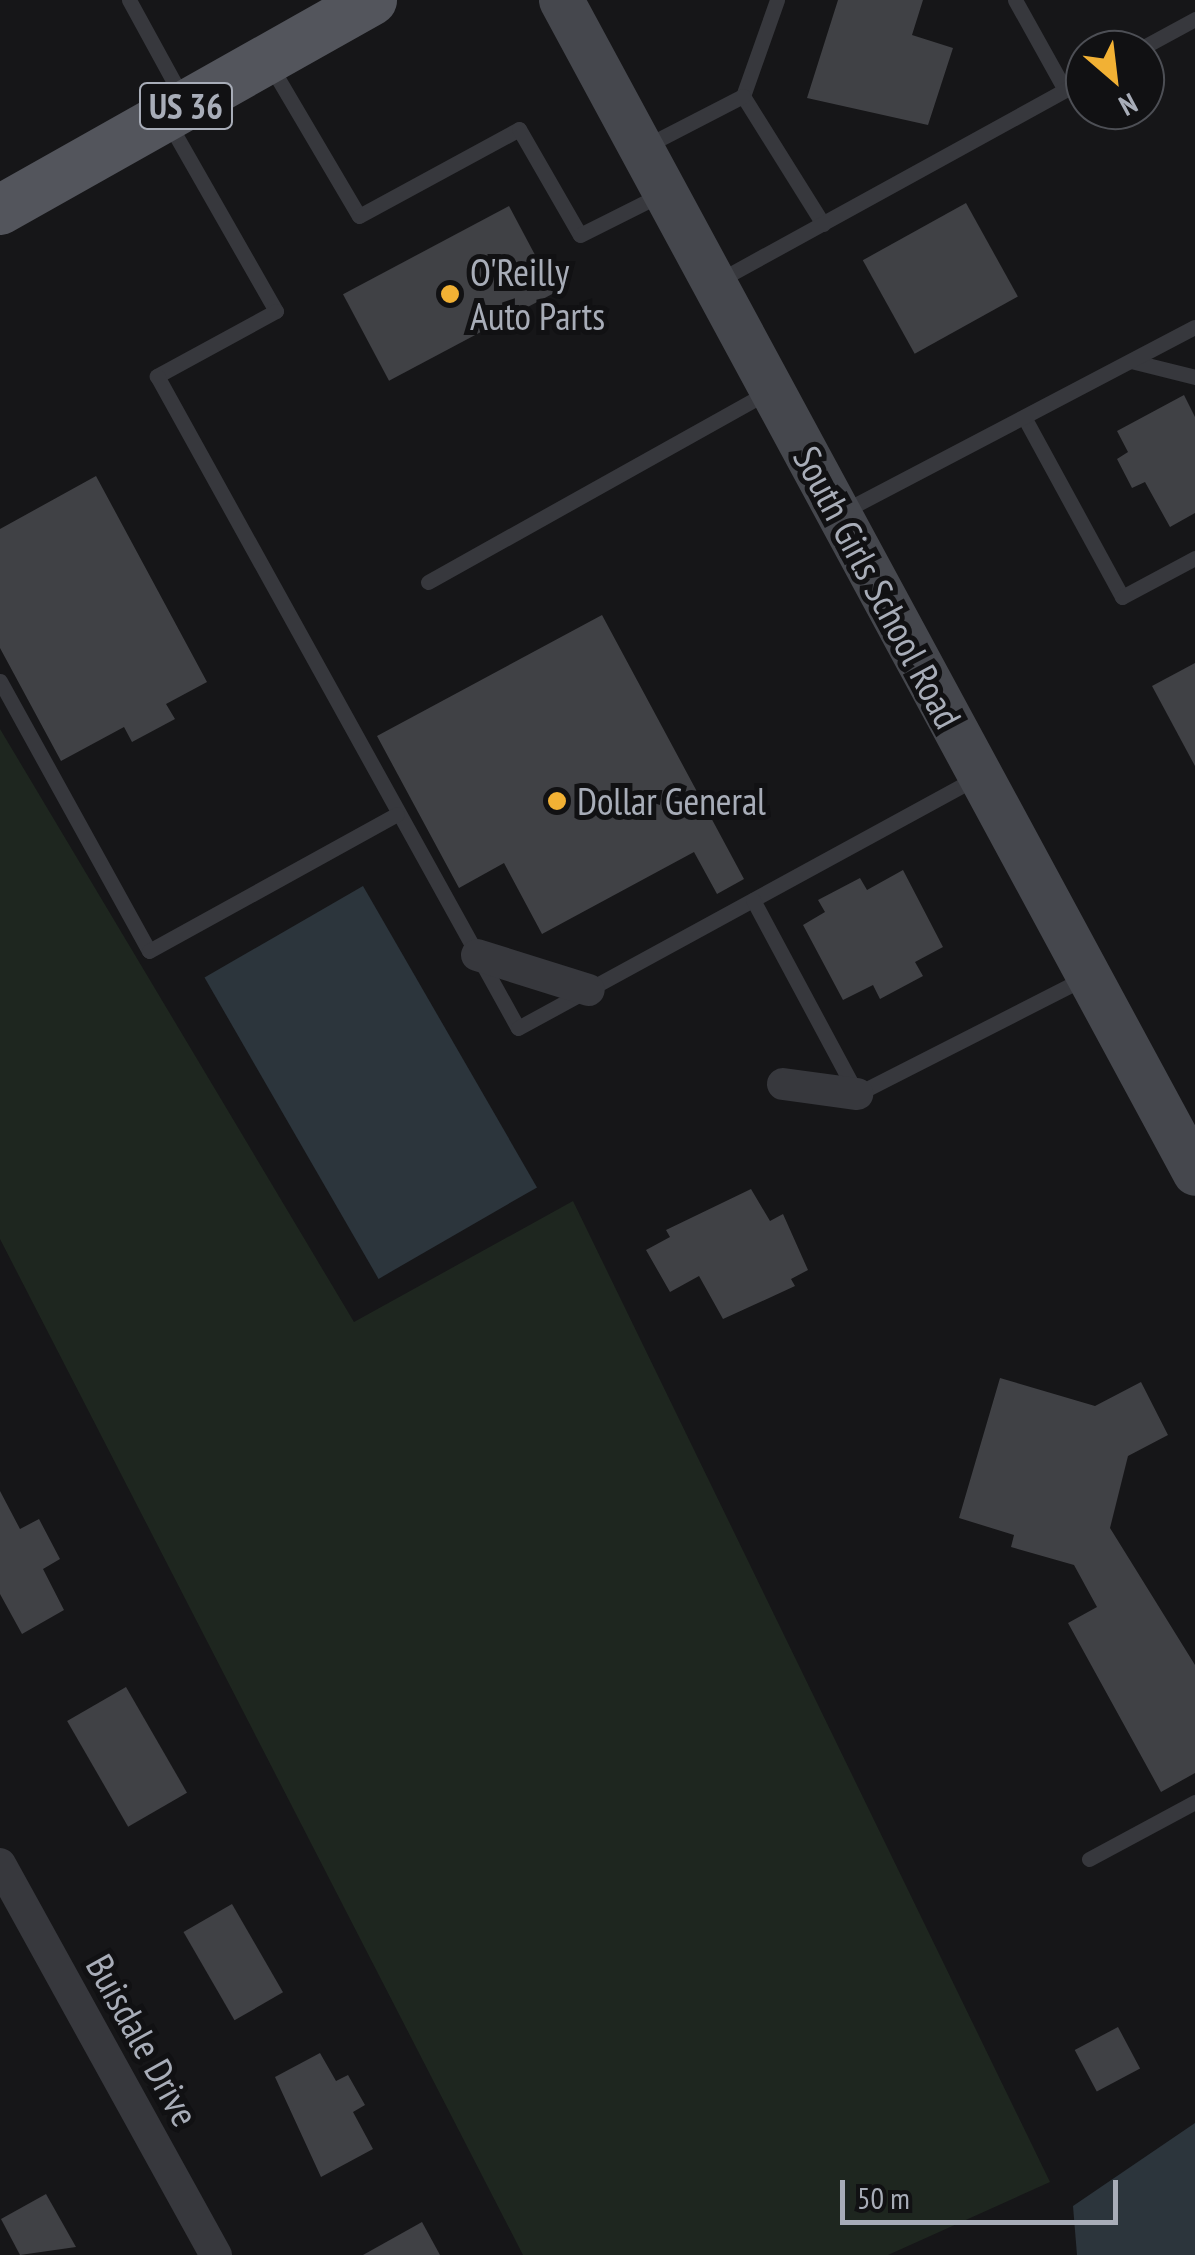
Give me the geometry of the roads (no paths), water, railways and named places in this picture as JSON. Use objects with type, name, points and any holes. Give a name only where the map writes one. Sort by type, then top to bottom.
[{"type":"main road","name":"US 36","points":[[0,210],[372,0]]},
{"type":"main road","name":"South Girls School Road","points":[[561,0],[1195,1174]]},
{"type":"street","points":[[477,956],[589,990]]},
{"type":"street","points":[[783,1084],[858,1094]]},
{"type":"street","name":"Buisdale Drive","points":[[0,1864],[216,2255]]},
{"type":"lane","points":[[128,0],[176,111],[276,311],[157,376],[518,1028],[980,776]]},
{"type":"lane","points":[[642,149],[743,96],[777,0]]},
{"type":"lane","points":[[1015,0],[1065,88]]},
{"type":"lane","points":[[1165,35],[1195,18]]},
{"type":"lane","points":[[267,59],[359,216],[519,129],[580,236],[666,193]]},
{"type":"lane","points":[[714,283],[1065,91]]},
{"type":"lane","points":[[743,96],[823,224]]},
{"type":"lane","points":[[839,514],[1195,328]]},
{"type":"lane","points":[[1131,361],[1195,377]]},
{"type":"lane","points":[[428,582],[772,390]]},
{"type":"lane","points":[[1024,417],[1122,597],[1195,558]]},
{"type":"lane","points":[[0,682],[149,951],[397,814]]},
{"type":"lane","points":[[753,900],[858,1094],[1088,976]]},
{"type":"lane","points":[[1089,1859],[1195,1802]]},
{"type":"place","name":"O'Reilly Auto Parts","points":[[450,294]]},
{"type":"place","name":"Dollar General","points":[[557,801]]}]
